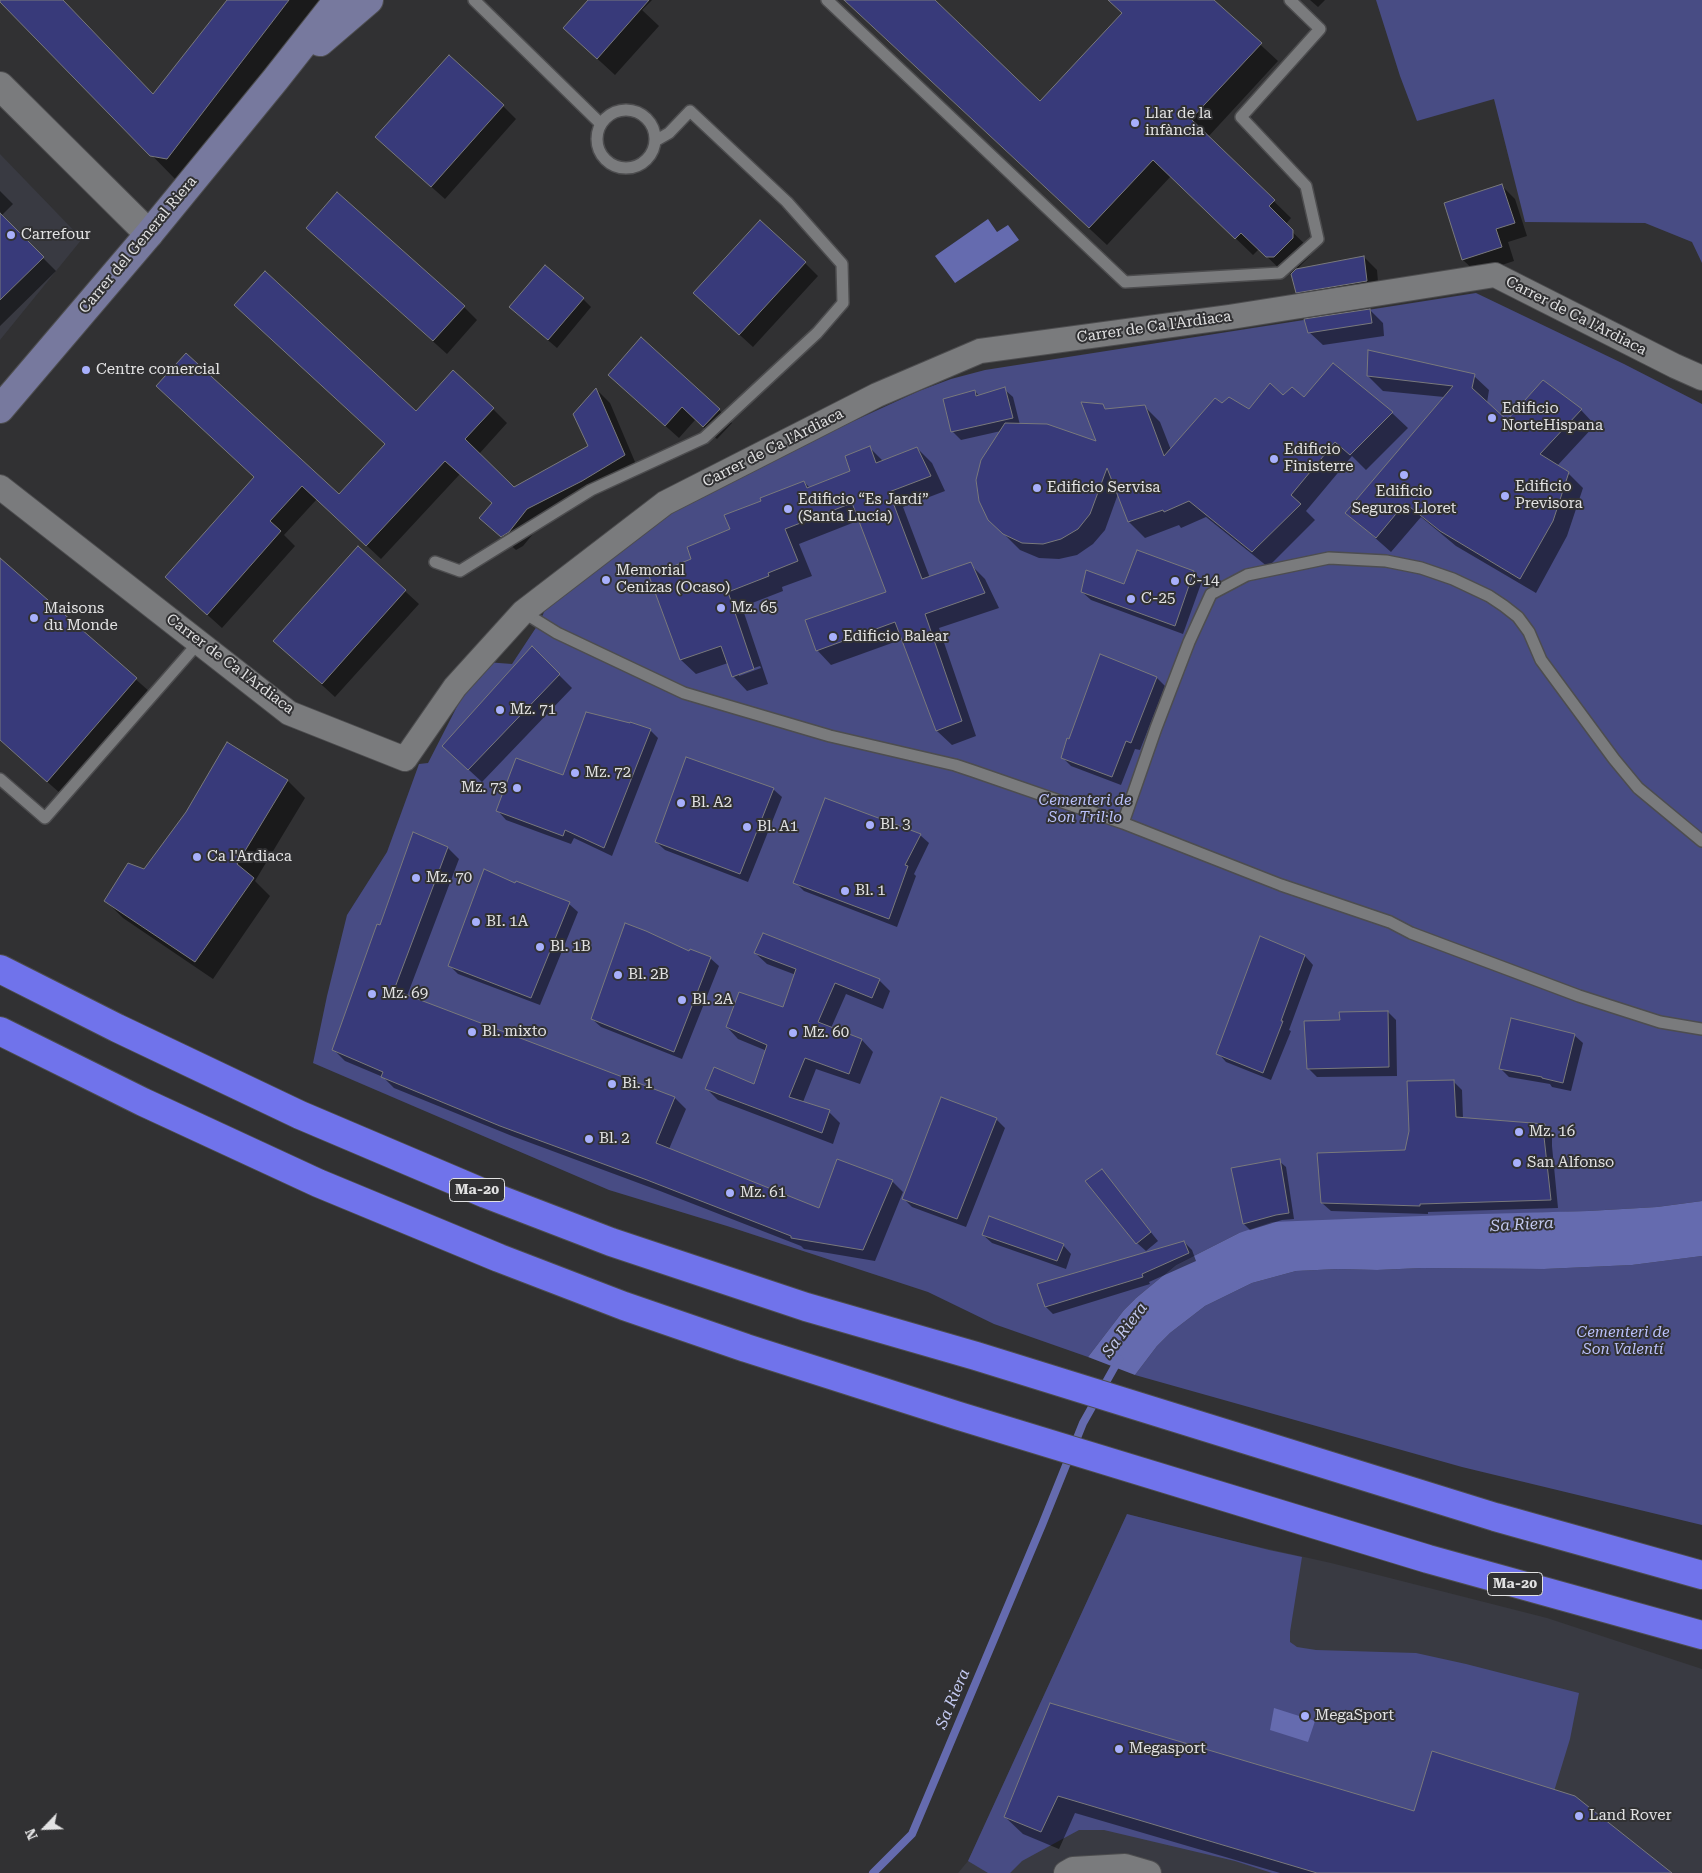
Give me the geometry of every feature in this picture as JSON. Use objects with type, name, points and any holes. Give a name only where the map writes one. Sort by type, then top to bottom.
[{"type":"highway","name":"Ma-20","points":[[0,969],[117,1028],[300,1115],[486,1194],[683,1268],[860,1324],[976,1356],[1495,1517],[1696,1572]]},
{"type":"highway","name":"Ma-20","points":[[0,1031],[259,1157],[499,1258],[683,1327],[958,1416],[1328,1529],[1489,1577],[1702,1635]]},
{"type":"main road","name":"Carrer del General Riera","points":[[4,403],[149,234],[338,0]]},
{"type":"main road","name":"Carrer del General Riera","points":[[275,80],[370,0]]},
{"type":"street","points":[[0,86],[149,234]]},
{"type":"street","name":"Carrer de Ca l'Ardiaca","points":[[0,487],[289,712],[405,759],[455,687],[523,612],[665,503],[877,395],[980,351],[1230,317],[1495,275],[1702,378]]},
{"type":"street","points":[[1066,1873],[1073,1869],[1125,1866],[1149,1873]]},
{"type":"lane","points":[[474,0],[602,124]]},
{"type":"lane","points":[[827,0],[1125,282],[1280,273],[1318,239],[1306,186],[1241,117],[1320,29],[1290,0]]},
{"type":"lane","points":[[626,110],[635,111],[644,116],[654,132],[655,141],[653,151],[648,159],[640,165],[631,168],[613,165],[605,159],[599,151],[597,142],[598,132],[608,116],[626,110]]},
{"type":"lane","points":[[436,562],[460,571],[591,490],[704,438],[817,333],[843,303],[842,264],[787,202],[690,111],[669,133],[655,141]]},
{"type":"lane","points":[[1122,823],[1159,719],[1210,594],[1247,575],[1329,558],[1386,561],[1421,568],[1453,579],[1489,596],[1504,606],[1518,618],[1529,632],[1541,660],[1632,781],[1702,841]]},
{"type":"lane","points":[[523,612],[557,633],[684,693],[830,736],[955,765],[1122,823],[1263,878],[1390,922],[1411,933],[1578,996],[1660,1022],[1702,1030]]},
{"type":"lane","points":[[0,779],[45,818],[200,642]]},
{"type":"shaded area","points":[[0,154],[82,239],[0,340]]},
{"type":"shaded area","name":"MegaSport","points":[[1127,1514],[1547,1618],[1702,1669],[1702,1873],[958,1873],[968,1861]]},
{"type":"green space","points":[[1376,0],[1702,0],[1702,263],[1692,242],[1645,223],[1525,222],[1494,99],[1417,121],[1400,76]]},
{"type":"green space","name":"Cementeri de Son Tril·lo","points":[[1476,293],[1624,364],[1702,404],[1702,1201],[1657,1207],[1588,1211],[1372,1219],[1239,1233],[1176,1265],[1124,1310],[1088,1357],[994,1324],[928,1292],[727,1226],[609,1190],[313,1063],[347,915],[387,852],[419,764],[428,763],[465,691],[486,662],[512,664],[539,623],[545,610],[603,559],[669,514],[771,459],[919,391],[951,379],[985,370]]},
{"type":"green space","name":"Cementeri de Son Valentí","points":[[1702,1256],[1702,1525],[1462,1467],[1135,1375],[1157,1346],[1170,1333],[1205,1306],[1252,1283],[1296,1271],[1422,1268],[1544,1269],[1632,1265]]},
{"type":"green space","name":"MegaSport","points":[[1127,1514],[1302,1557],[1290,1632],[1290,1642],[1297,1647],[1316,1650],[1416,1653],[1579,1693],[1570,1739],[1529,1873],[1272,1873],[1235,1861],[1104,1830],[1079,1830],[1022,1861],[1010,1873],[988,1873],[968,1861]]},
{"type":"water","points":[[988,219],[997,232],[1008,225],[1019,240],[955,283],[935,256]]},
{"type":"water","points":[[1702,1201],[1702,1256],[1632,1265],[1544,1269],[1422,1268],[1296,1271],[1252,1283],[1205,1306],[1170,1333],[1157,1346],[1135,1375],[1088,1357],[1124,1310],[1176,1265],[1239,1233],[1272,1222],[1588,1211],[1657,1207]]},
{"type":"water","points":[[1274,1708],[1315,1721],[1308,1742],[1270,1730]]},
{"type":"building","points":[[0,0],[63,0],[153,94],[227,0],[289,0],[167,159],[150,156]]},
{"type":"building","points":[[588,0],[649,0],[597,59],[563,28]]},
{"type":"building","name":"Llar de la infància","points":[[844,0],[935,0],[1040,101],[1122,13],[1108,0],[1214,0],[1262,43],[1191,119],[1275,200],[1269,206],[1293,230],[1293,238],[1274,257],[1266,257],[1241,233],[1235,239],[1153,160],[1089,228]]},
{"type":"building","points":[[449,55],[504,105],[431,187],[375,137]]},
{"type":"building","points":[[1502,184],[1515,223],[1496,229],[1502,247],[1462,260],[1444,203]]},
{"type":"building","points":[[337,192],[465,306],[433,341],[306,228]]},
{"type":"building","name":"Carrefour","points":[[0,213],[44,257],[0,300]]},
{"type":"building","points":[[760,220],[806,262],[739,335],[693,293]]},
{"type":"building","points":[[1364,256],[1367,281],[1296,293],[1291,274],[1296,269]]},
{"type":"building","points":[[545,265],[584,298],[548,340],[509,307]]},
{"type":"building","points":[[265,271],[416,411],[453,370],[494,408],[465,439],[514,487],[588,446],[573,414],[596,388],[625,455],[582,481],[527,509],[509,532],[501,537],[479,518],[492,503],[445,461],[366,546],[302,486],[270,521],[281,531],[207,615],[165,577],[254,477],[156,386],[186,353],[339,494],[385,444],[234,305]]},
{"type":"building","points":[[1370,309],[1372,323],[1308,333],[1304,319]]},
{"type":"building","points":[[641,337],[720,409],[703,427],[682,407],[665,426],[608,375]]},
{"type":"building","points":[[1368,350],[1475,374],[1472,388],[1507,420],[1543,380],[1582,409],[1540,454],[1569,472],[1553,521],[1520,579],[1440,531],[1405,503],[1376,538],[1345,513],[1453,386],[1367,376]]},
{"type":"building","points":[[1333,363],[1393,412],[1350,455],[1335,442],[1291,495],[1301,504],[1252,552],[1189,501],[1164,512],[1163,510],[1128,522],[1107,468],[1090,514],[1078,529],[1061,539],[1043,544],[1022,543],[1003,534],[988,520],[979,501],[976,480],[981,460],[1005,423],[1047,424],[1096,441],[1081,402],[1103,404],[1105,409],[1145,405],[1164,456],[1215,398],[1222,403],[1229,397],[1249,409],[1270,383],[1283,395],[1292,387],[1304,397]]},
{"type":"building","points":[[1005,387],[1013,418],[951,432],[943,399],[975,390],[976,396]]},
{"type":"building","points":[[870,446],[876,463],[917,447],[931,476],[889,492],[922,579],[971,562],[985,593],[925,614],[962,721],[936,731],[895,622],[816,651],[805,620],[886,592],[852,503],[785,529],[798,561],[768,573],[769,576],[728,592],[754,669],[732,677],[721,646],[680,660],[649,576],[691,559],[687,547],[730,529],[724,515],[761,501],[760,498],[804,481],[807,488],[850,471],[845,456]]},
{"type":"building","points":[[358,546],[406,590],[322,684],[273,641]]},
{"type":"building","points":[[1137,550],[1194,571],[1175,626],[1081,592],[1086,570],[1124,584]]},
{"type":"building","name":"Maisons du Monde","points":[[0,558],[137,678],[47,782],[0,740]]},
{"type":"building","name":"Mz. 71","points":[[532,646],[560,674],[468,770],[442,746]]},
{"type":"building","points":[[1100,654],[1157,677],[1131,743],[1126,741],[1112,777],[1061,758]]},
{"type":"building","points":[[586,712],[651,729],[604,848],[565,830],[563,836],[496,811],[516,758],[563,775]]},
{"type":"building","name":"Ca l'Ardiaca","points":[[227,742],[288,780],[237,864],[254,878],[195,962],[104,901],[128,863],[144,869],[186,812]]},
{"type":"building","points":[[686,757],[774,788],[740,874],[655,842]]},
{"type":"building","points":[[825,798],[921,834],[905,865],[908,866],[889,919],[793,883]]},
{"type":"building","points":[[413,832],[448,847],[394,990],[675,1097],[656,1143],[819,1208],[837,1159],[893,1180],[863,1250],[791,1238],[791,1236],[647,1180],[500,1126],[381,1077],[383,1072],[332,1050],[377,924],[380,925]]},
{"type":"building","points":[[484,869],[515,883],[516,881],[570,902],[531,998],[448,966]]},
{"type":"building","points":[[625,923],[689,951],[690,949],[711,957],[674,1052],[591,1019]]},
{"type":"building","points":[[763,933],[880,979],[872,998],[835,983],[818,1022],[862,1039],[849,1074],[805,1058],[789,1097],[830,1110],[822,1133],[705,1089],[714,1067],[754,1084],[767,1045],[726,1027],[739,992],[783,1007],[796,969],[754,953]]},
{"type":"building","points":[[1260,936],[1305,955],[1263,1073],[1216,1054]]},
{"type":"building","points":[[1388,1011],[1389,1067],[1307,1069],[1304,1021],[1340,1020],[1339,1012]]},
{"type":"building","points":[[1511,1018],[1575,1034],[1563,1083],[1499,1069]]},
{"type":"building","points":[[1454,1080],[1456,1117],[1545,1124],[1544,1137],[1551,1200],[1420,1204],[1420,1206],[1321,1203],[1317,1153],[1405,1150],[1409,1131],[1407,1081]]},
{"type":"building","points":[[941,1097],[997,1118],[957,1219],[902,1199]]},
{"type":"building","points":[[1280,1159],[1289,1213],[1243,1224],[1231,1168]]},
{"type":"building","points":[[1102,1169],[1151,1232],[1136,1244],[1085,1181]]},
{"type":"building","points":[[989,1216],[1064,1244],[1057,1261],[982,1235]]},
{"type":"building","points":[[1184,1241],[1189,1253],[1142,1274],[1143,1277],[1045,1307],[1037,1284]]},
{"type":"building","points":[[1050,1703],[1414,1811],[1432,1751],[1575,1796],[1672,1873],[1317,1873],[1058,1796],[1041,1832],[1004,1817]]},
{"type":"waterway","name":"Sa Riera","points":[[873,1873],[912,1834],[1083,1423],[1119,1359]]},
{"type":"place","name":"Llar de la infància","points":[[1135,123]]},
{"type":"place","name":"Carrefour","points":[[11,235]]},
{"type":"place","name":"Centre comercial","points":[[86,370]]},
{"type":"place","name":"Edificio NorteHispana","points":[[1492,418]]},
{"type":"place","name":"Edificio Finisterre","points":[[1274,459]]},
{"type":"place","name":"Edificio Seguros Lloret","points":[[1404,475]]},
{"type":"place","name":"Edificio Servisa","points":[[1037,488]]},
{"type":"place","name":"Edificio Previsora","points":[[1505,496]]},
{"type":"place","name":"Edificio “Es Jardí” (Santa Lucía)","points":[[788,509]]},
{"type":"place","name":"Memorial Cenizas (Ocaso)","points":[[606,580]]},
{"type":"place","name":"C-14","points":[[1175,581]]},
{"type":"place","name":"C-25","points":[[1131,599]]},
{"type":"place","name":"Mz. 65","points":[[721,608]]},
{"type":"place","name":"Maisons du Monde","points":[[34,618]]},
{"type":"place","name":"Edificio Balear","points":[[833,637]]},
{"type":"place","name":"Mz. 71","points":[[500,710]]},
{"type":"place","name":"Mz. 72","points":[[575,773]]},
{"type":"place","name":"Mz. 73","points":[[517,788]]},
{"type":"place","name":"Bl. A2","points":[[681,803]]},
{"type":"place","name":"Bl. 3","points":[[870,825]]},
{"type":"place","name":"Bl. A1","points":[[747,827]]},
{"type":"place","name":"Ca l'Ardiaca","points":[[197,857]]},
{"type":"place","name":"Mz. 70","points":[[416,878]]},
{"type":"place","name":"Bl. 1","points":[[845,891]]},
{"type":"place","name":"BI. 1A","points":[[476,922]]},
{"type":"place","name":"Bl. 1B","points":[[540,947]]},
{"type":"place","name":"Bl. 2B","points":[[618,975]]},
{"type":"place","name":"Mz. 69","points":[[372,994]]},
{"type":"place","name":"Bl. 2A","points":[[682,1000]]},
{"type":"place","name":"Bl. mixto","points":[[472,1032]]},
{"type":"place","name":"Mz. 60","points":[[793,1033]]},
{"type":"place","name":"Bi. 1","points":[[612,1084]]},
{"type":"place","name":"Mz. 16","points":[[1519,1132]]},
{"type":"place","name":"Bl. 2","points":[[589,1139]]},
{"type":"place","name":"San Alfonso","points":[[1517,1163]]},
{"type":"place","name":"Mz. 61","points":[[730,1193]]},
{"type":"place","name":"MegaSport","points":[[1305,1716]]},
{"type":"place","name":"Megasport","points":[[1119,1749]]},
{"type":"place","name":"Land Rover","points":[[1579,1816]]}]
